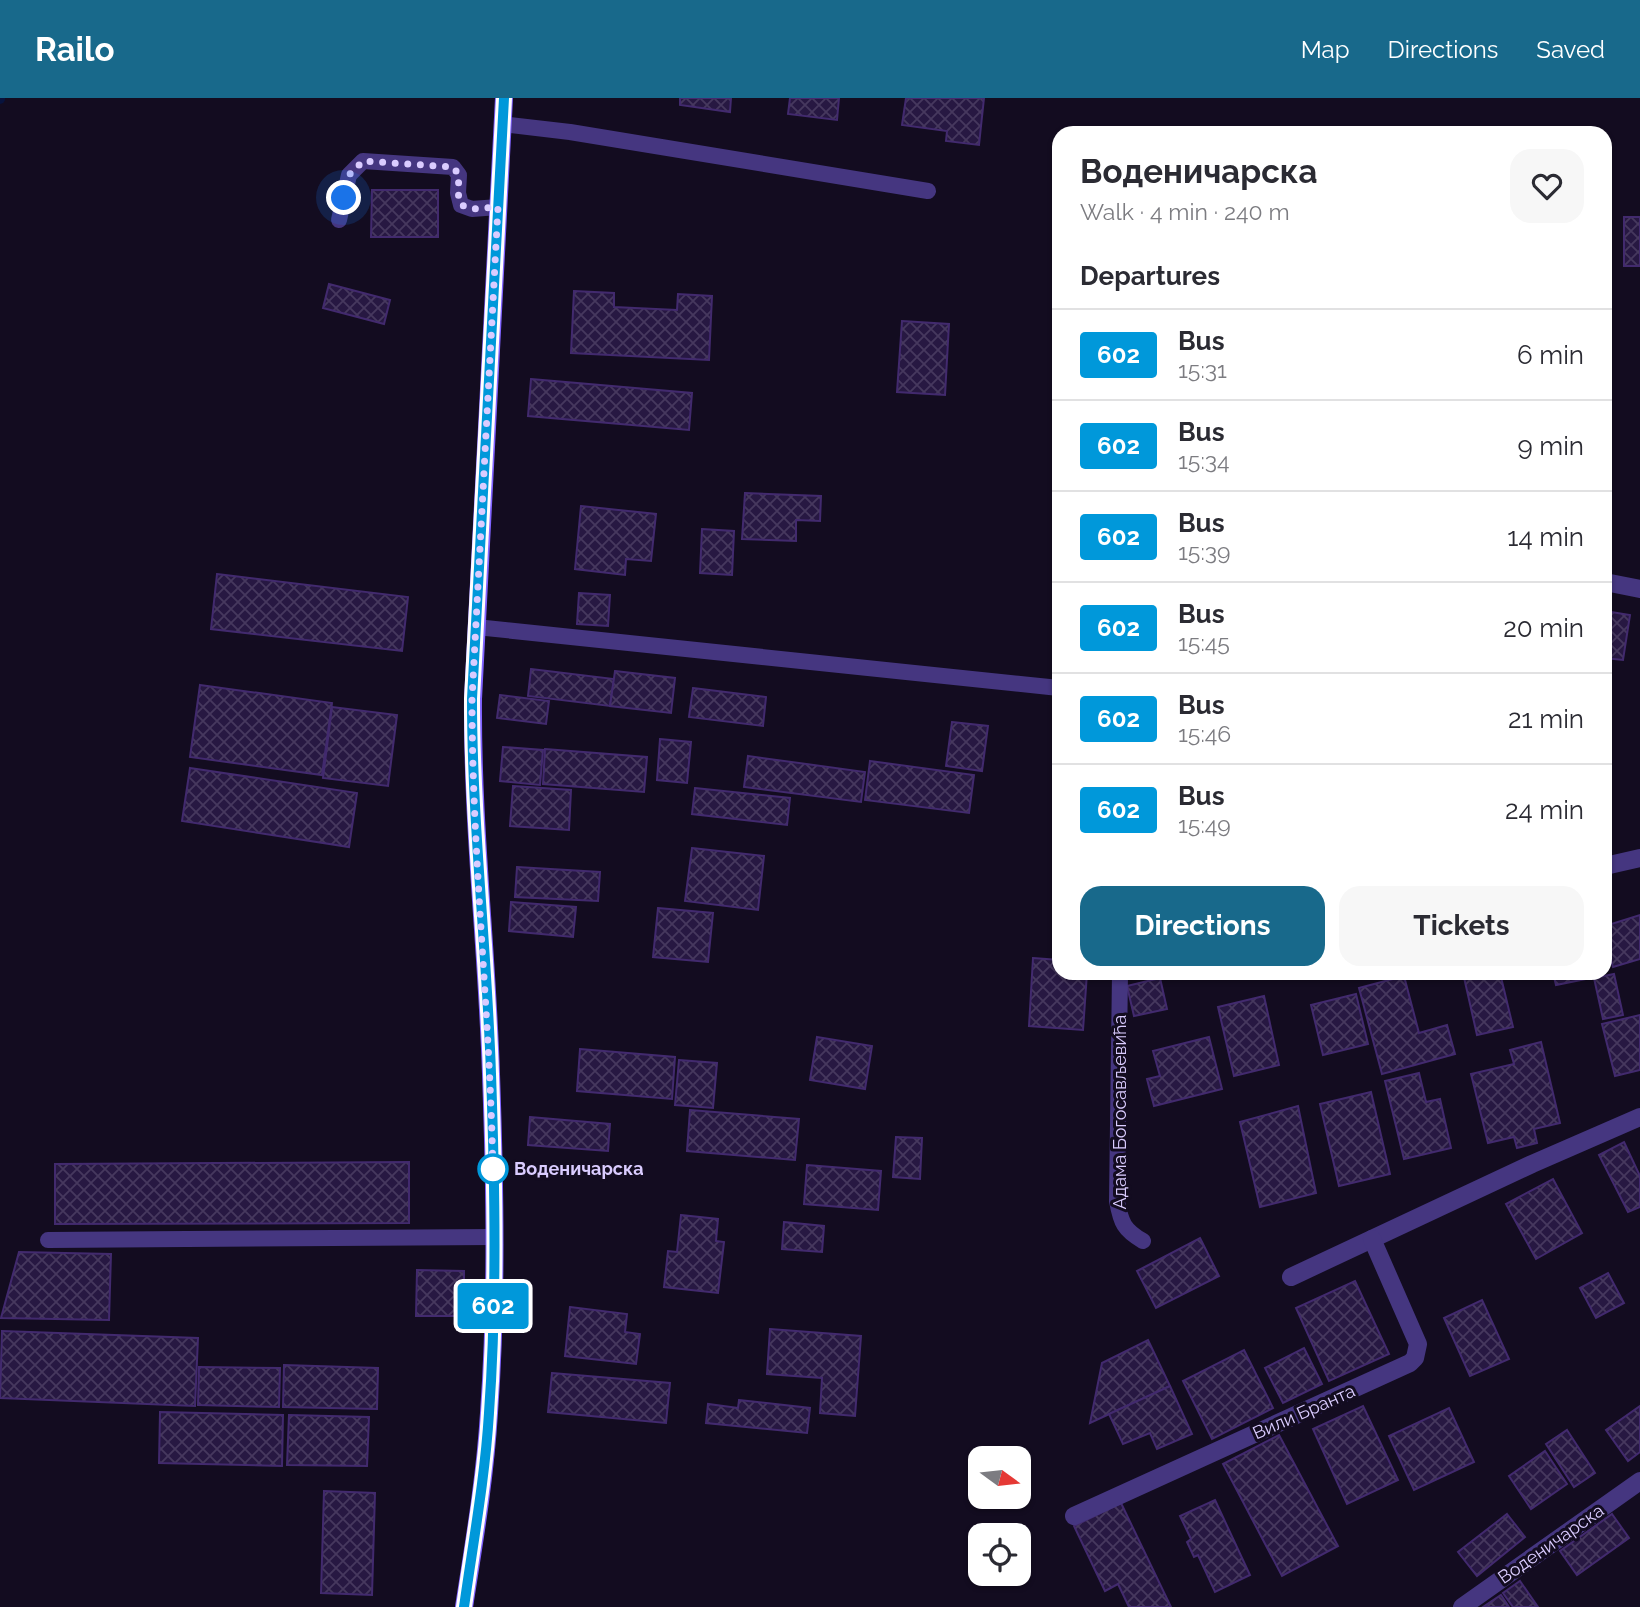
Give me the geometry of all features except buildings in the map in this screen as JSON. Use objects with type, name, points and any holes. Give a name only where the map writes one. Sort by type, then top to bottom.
[{"type":"street","points":[[464,1607],[489,1416],[492,1362],[494,1237],[491,1073],[472,767],[476,627],[504,98]]},
{"type":"street","points":[[1612,583],[1640,589]]},
{"type":"street","points":[[1612,864],[1640,858]]},
{"type":"street","points":[[1291,1277],[1532,1164],[1640,1117]]},
{"type":"street","name":"Вили Бранта","points":[[1074,1516],[1416,1358],[1418,1344],[1371,1239]]},
{"type":"street","name":"Воденичарска","points":[[1462,1607],[1640,1481]]},
{"type":"lane","points":[[502,124],[570,132],[928,191]]},
{"type":"lane","points":[[339,220],[349,175],[363,161],[453,167],[459,175],[458,193],[461,205],[472,209],[498,207]]},
{"type":"lane","points":[[476,627],[1052,687]]},
{"type":"lane","name":"Адама Богосављевића","points":[[1119,980],[1117,1201],[1121,1220],[1130,1233],[1143,1241]]},
{"type":"lane","points":[[48,1240],[494,1237]]},
{"type":"bus line","name":"602","points":[[464,1607],[483,1475],[492,1362],[494,1237],[491,1073],[472,767],[472,699],[504,98]]},
{"type":"place","name":"Воденичарска","points":[[493,1169]]},
{"type":"route","points":[[344,198],[349,175],[363,161],[453,167],[459,175],[458,193],[461,205],[472,209],[498,207],[472,699],[472,767],[491,1073],[493,1182],[493,1169]]}]
